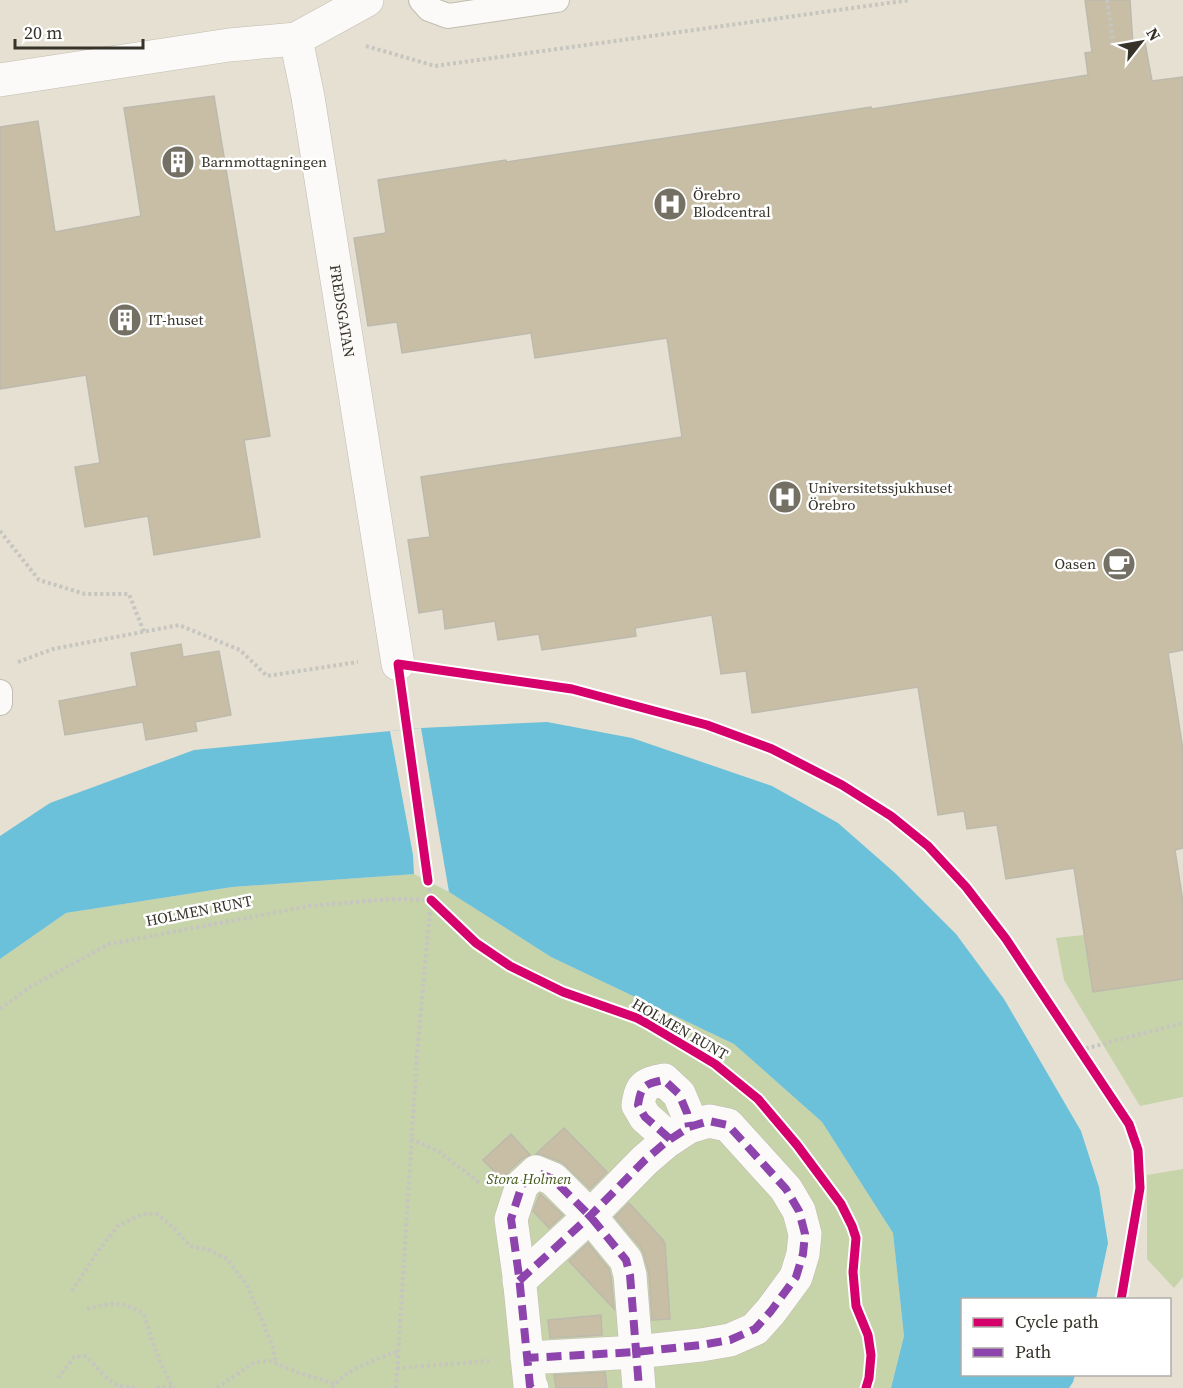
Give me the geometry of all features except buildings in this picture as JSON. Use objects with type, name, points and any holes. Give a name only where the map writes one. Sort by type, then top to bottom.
[{"type":"street","points":[[0,80],[229,45],[296,39],[367,0]]},
{"type":"street","name":"FREDSGATAN","points":[[296,39],[308,97],[398,664]]},
{"type":"street","points":[[519,1281],[590,1216],[645,1161],[679,1133],[709,1121],[728,1125],[786,1189],[799,1211],[805,1234],[803,1254],[796,1276],[755,1329],[730,1340],[636,1352],[530,1373],[511,1219],[522,1185],[536,1172],[553,1179],[590,1216],[626,1260],[630,1275],[636,1352],[639,1388]]},
{"type":"lane","points":[[421,0],[429,9],[448,16],[557,0]]},
{"type":"lane","points":[[0,692],[0,703]]},
{"type":"path","points":[[338,15],[366,46],[435,66],[910,0]]},
{"type":"path","points":[[1107,0],[1114,48]]},
{"type":"path","points":[[0,531],[39,580],[85,594],[129,594],[144,632]]},
{"type":"path","points":[[17,663],[53,650],[179,625],[240,650],[267,676],[360,662],[398,664]]},
{"type":"path","points":[[396,1388],[417,1054],[435,904],[426,870]]},
{"type":"path","points":[[1080,1050],[1183,1023]]},
{"type":"path","points":[[1074,1041],[1086,1060]]},
{"type":"path","points":[[411,1139],[438,1151],[513,1212]]},
{"type":"path","points":[[72,1291],[118,1226],[142,1214],[157,1214],[190,1246],[209,1250],[227,1259],[248,1287],[273,1347],[275,1362]]},
{"type":"path","points":[[87,1309],[112,1303],[129,1306],[144,1314],[150,1335],[173,1387],[157,1388]]},
{"type":"path","points":[[217,1388],[255,1362],[270,1361],[333,1386],[338,1380],[359,1367],[398,1351]]},
{"type":"path","points":[[58,1378],[74,1357],[85,1356],[108,1380],[121,1386],[135,1388]]},
{"type":"path","points":[[397,1368],[530,1373]]},
{"type":"green space","name":"Stora Holmen","points":[[414,874],[449,892],[551,957],[734,1044],[822,1122],[893,1233],[904,1336],[891,1388],[0,1388],[0,959],[66,913],[232,887]]},
{"type":"green space","points":[[1084,935],[1093,992],[1183,979],[1183,1097],[1140,1106],[1064,980],[1056,938]]},
{"type":"green space","points":[[1183,1169],[1183,1277],[1174,1288],[1147,1259],[1147,1175]]},
{"type":"water","points":[[547,722],[632,738],[772,786],[838,823],[895,873],[956,934],[1004,999],[1081,1131],[1099,1187],[1108,1243],[1096,1298],[961,1298],[961,1376],[1075,1376],[1069,1388],[891,1388],[904,1336],[893,1233],[822,1122],[734,1044],[551,957],[449,892],[415,874],[232,887],[66,913],[0,959],[0,836],[50,803],[194,750],[421,728]]},
{"type":"pier","points":[[421,728],[449,892],[414,874],[413,855],[390,731]]},
{"type":"marked path","points":[[670,1139],[645,1117],[638,1105],[642,1090],[648,1085],[664,1080],[679,1094],[687,1113],[689,1127]]},
{"type":"marked path","points":[[519,1281],[666,1142],[689,1127],[709,1121],[728,1125],[786,1189],[799,1211],[805,1234],[803,1254],[796,1277],[755,1329],[730,1340],[701,1345],[636,1352],[527,1358]]},
{"type":"marked path","points":[[532,1388],[511,1219],[522,1185],[536,1172],[553,1179],[590,1216],[626,1260],[630,1275],[639,1388]]},
{"type":"cycle path","points":[[428,881],[398,664],[572,689],[707,725],[772,749],[842,785],[891,816],[928,846],[966,887],[1006,939],[1129,1124],[1138,1150],[1140,1188],[1121,1298]]},
{"type":"cycle path","name":"HOLMEN RUNT","points":[[431,900],[476,943],[510,966],[563,992],[637,1018],[715,1064],[758,1099],[797,1145],[841,1204],[852,1226],[856,1238],[853,1272],[856,1306],[868,1335],[871,1355],[866,1388]]},
{"type":"place","name":"Barnmottagningen","points":[[178,162]]},
{"type":"place","name":"Örebro Blodcentral","points":[[670,204]]},
{"type":"place","name":"IT-huset","points":[[125,320]]},
{"type":"place","name":"Universitetssjukhuset Örebro","points":[[785,497]]},
{"type":"place","name":"Oasen","points":[[1119,564]]}]
